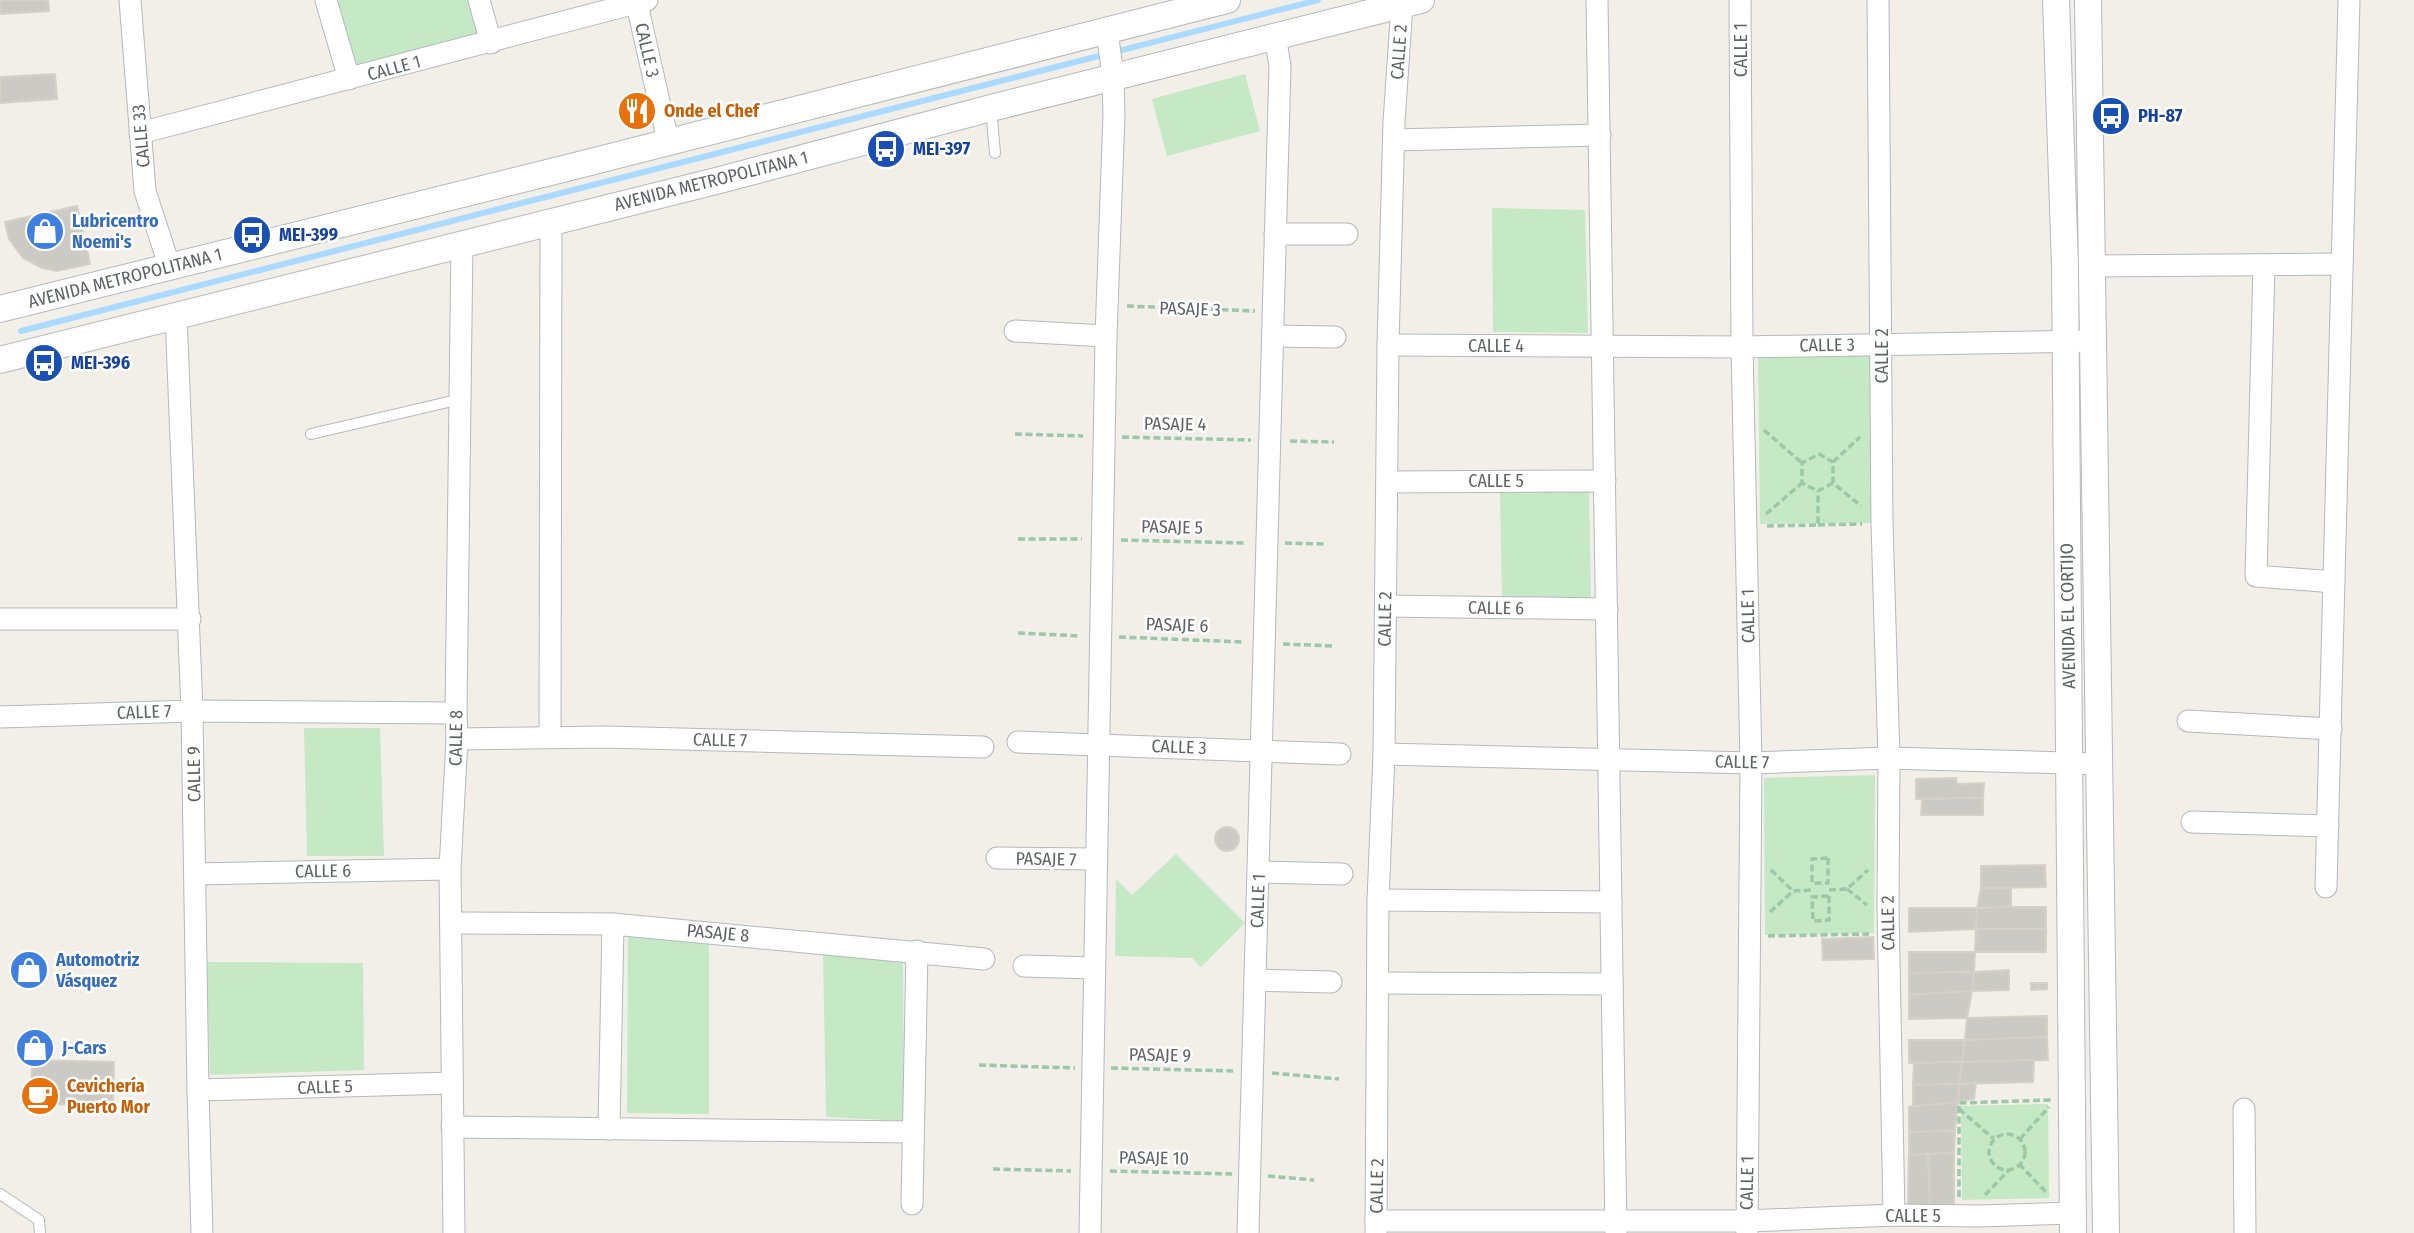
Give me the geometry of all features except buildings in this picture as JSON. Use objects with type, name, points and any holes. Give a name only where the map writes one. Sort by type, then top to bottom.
[{"type":"street","name":"CALLE 33","points":[[130,0],[145,191],[170,268]]},
{"type":"street","points":[[326,0],[349,79]]},
{"type":"street","points":[[479,0],[491,43]]},
{"type":"street","name":"AVENIDA METROPOLITANA 1","points":[[0,309],[668,141],[982,68],[1108,36],[1227,0]]},
{"type":"street","points":[[1597,0],[1616,1227]]},
{"type":"street","name":"CALLE 1","points":[[1740,0],[1742,347],[1751,763],[1746,1227]]},
{"type":"street","name":"CALLE 2","points":[[1878,0],[1883,520],[1889,758],[1888,934],[1894,1215]]},
{"type":"street","name":"AVENIDA EL CORTIJO","points":[[2056,0],[2066,341],[2072,1214]]},
{"type":"street","name":"AVENIDA EL CORTIJO","points":[[2088,0],[2106,1233]]},
{"type":"street","points":[[2326,887],[2349,0]]},
{"type":"street","name":"CALLE 1","points":[[140,133],[491,43],[640,1]]},
{"type":"street","name":"CALLE 3","points":[[640,1],[668,141]]},
{"type":"street","name":"AVENIDA METROPOLITANA 1","points":[[0,360],[720,180],[990,103],[1411,2]]},
{"type":"street","name":"CALLE 2","points":[[1376,1227],[1378,900],[1384,754],[1388,345],[1394,140],[1411,2]]},
{"type":"street","points":[[1090,1233],[1106,336],[1114,115],[1113,72],[1108,36]]},
{"type":"street","name":"CALLE 1","points":[[1248,1233],[1280,66],[1275,36]]},
{"type":"street","points":[[982,68],[990,103]]},
{"type":"street","points":[[1394,140],[1600,135]]},
{"type":"street","points":[[550,736],[551,221]]},
{"type":"street","points":[[1275,234],[1347,234]]},
{"type":"street","name":"CALLE 8","points":[[454,1233],[450,869],[457,738],[463,243]]},
{"type":"street","points":[[2092,266],[2341,264]]},
{"type":"street","points":[[2264,265],[2256,576],[2334,582]]},
{"type":"street","name":"CALLE 9","points":[[176,315],[190,619],[202,1233]]},
{"type":"street","points":[[1015,331],[1106,336]]},
{"type":"street","points":[[1273,336],[1335,337]]},
{"type":"street","name":"CALLE 3","points":[[1604,347],[2093,341]]},
{"type":"street","name":"CALLE 4","points":[[1388,345],[1604,347]]},
{"type":"street","name":"CALLE 5","points":[[1387,482],[1605,481]]},
{"type":"street","name":"CALLE 6","points":[[1386,606],[1607,609]]},
{"type":"street","points":[[0,619],[190,619]]},
{"type":"street","name":"CALLE 7","points":[[0,717],[192,711],[456,713]]},
{"type":"street","points":[[2188,722],[2331,729]]},
{"type":"street","name":"CALLE 7","points":[[457,738],[550,736],[983,747]]},
{"type":"street","name":"CALLE 3","points":[[1018,742],[1340,754]]},
{"type":"street","name":"CALLE 7","points":[[1384,754],[1751,763],[1889,758],[2100,764]]},
{"type":"street","points":[[2192,822],[2328,826]]},
{"type":"street","name":"PASAJE 7","points":[[998,858],[1095,859]]},
{"type":"street","name":"CALLE 6","points":[[196,874],[450,869]]},
{"type":"street","points":[[1259,872],[1342,874]]},
{"type":"street","points":[[1378,900],[1611,902]]},
{"type":"street","name":"PASAJE 8","points":[[451,923],[613,924],[984,958]]},
{"type":"street","points":[[609,1129],[613,924]]},
{"type":"street","points":[[912,1204],[917,951]]},
{"type":"street","points":[[1024,966],[1093,968]]},
{"type":"street","points":[[1255,980],[1331,982]]},
{"type":"street","points":[[1378,983],[1612,984]]},
{"type":"street","name":"CALLE 5","points":[[198,1090],[452,1083]]},
{"type":"street","points":[[2244,1109],[2245,1233]]},
{"type":"street","points":[[452,1127],[913,1132]]},
{"type":"street","name":"CALLE 5","points":[[1376,1227],[1746,1227],[1894,1215],[2072,1214]]},
{"type":"lane","points":[[990,103],[995,153]]},
{"type":"lane","points":[[311,434],[461,398]]},
{"type":"lane","points":[[0,1195],[39,1220],[40,1233]]},
{"type":"path","name":"PASAJE 3","points":[[1107,305],[1273,312]]},
{"type":"path","points":[[1744,424],[1759,425],[1802,463],[1802,483],[1760,520],[1746,523]]},
{"type":"path","points":[[1882,427],[1872,427],[1833,461],[1833,483],[1871,516],[1883,520]]},
{"type":"path","name":"PASAJE 4","points":[[1015,434],[1334,442]]},
{"type":"path","points":[[1802,463],[1818,454],[1833,461]]},
{"type":"path","points":[[1802,483],[1818,491]]},
{"type":"path","points":[[1818,491],[1833,483]]},
{"type":"path","points":[[1818,491],[1818,525]]},
{"type":"path","points":[[1746,523],[1818,525],[1883,520]]},
{"type":"path","name":"PASAJE 5","points":[[1018,539],[1325,544]]},
{"type":"path","name":"PASAJE 6","points":[[1018,633],[1334,646]]},
{"type":"path","points":[[1828,858],[1829,890],[1829,920],[1813,921],[1812,859],[1828,858]]},
{"type":"path","points":[[1829,890],[1847,889],[1875,863],[1888,864]]},
{"type":"path","points":[[1766,865],[1793,891]]},
{"type":"path","points":[[1812,883],[1828,883]]},
{"type":"path","points":[[1768,914],[1793,891],[1812,890]]},
{"type":"path","points":[[1812,897],[1829,896]]},
{"type":"path","points":[[1749,937],[1888,934]]},
{"type":"path","name":"PASAJE 9","points":[[979,1065],[1253,1071],[1339,1079]]},
{"type":"path","points":[[1958,1216],[1959,1103],[2070,1104]]},
{"type":"path","points":[[2020,1139],[2048,1107],[2070,1104]]},
{"type":"path","points":[[1959,1109],[1994,1139]]},
{"type":"path","points":[[2010,1169],[1996,1166],[1991,1160],[1990,1146],[2000,1135],[2007,1134],[2020,1139]]},
{"type":"path","points":[[1980,1216],[1981,1199],[2010,1169],[2020,1164],[2025,1154],[2020,1139]]},
{"type":"path","points":[[2020,1164],[2049,1195],[2072,1214]]},
{"type":"path","name":"PASAJE 10","points":[[993,1169],[1250,1174],[1314,1180]]},
{"type":"green space","points":[[331,0],[474,0],[483,35],[351,72]]},
{"type":"green space","points":[[1245,74],[1260,131],[1167,156],[1152,99]]},
{"type":"green space","points":[[1492,208],[1585,210],[1588,333],[1493,332]]},
{"type":"green space","points":[[1872,355],[1871,523],[1760,524],[1758,357]]},
{"type":"green space","points":[[1589,490],[1591,599],[1502,601],[1500,492]]},
{"type":"green space","points":[[304,728],[380,728],[384,856],[307,856]]},
{"type":"green space","points":[[1875,775],[1874,933],[1765,935],[1764,778]]},
{"type":"green space","points":[[1176,854],[1245,923],[1201,967],[1192,958],[1115,956],[1116,879],[1132,895]]},
{"type":"green space","points":[[628,934],[709,941],[709,1114],[627,1113]]},
{"type":"green space","points":[[823,952],[903,961],[904,1121],[826,1117]]},
{"type":"green space","points":[[207,962],[363,963],[364,1070],[210,1075]]},
{"type":"green space","points":[[2048,1104],[2049,1198],[1962,1200],[1961,1106]]},
{"type":"waterway","points":[[21,331],[1318,0]]},
{"type":"place","name":"Onde el Chef","points":[[637,111]]},
{"type":"place","name":"PH-87","points":[[2111,116]]},
{"type":"place","name":"MEI-397","points":[[886,149]]},
{"type":"place","name":"Lubricentro Noemi's","points":[[45,231]]},
{"type":"place","name":"MEI-399","points":[[252,235]]},
{"type":"place","name":"MEI-396","points":[[44,363]]},
{"type":"place","name":"Automotriz Vásquez","points":[[29,970]]},
{"type":"place","name":"J-Cars","points":[[35,1048]]},
{"type":"place","name":"Cevichería Puerto Mor","points":[[40,1096]]}]
